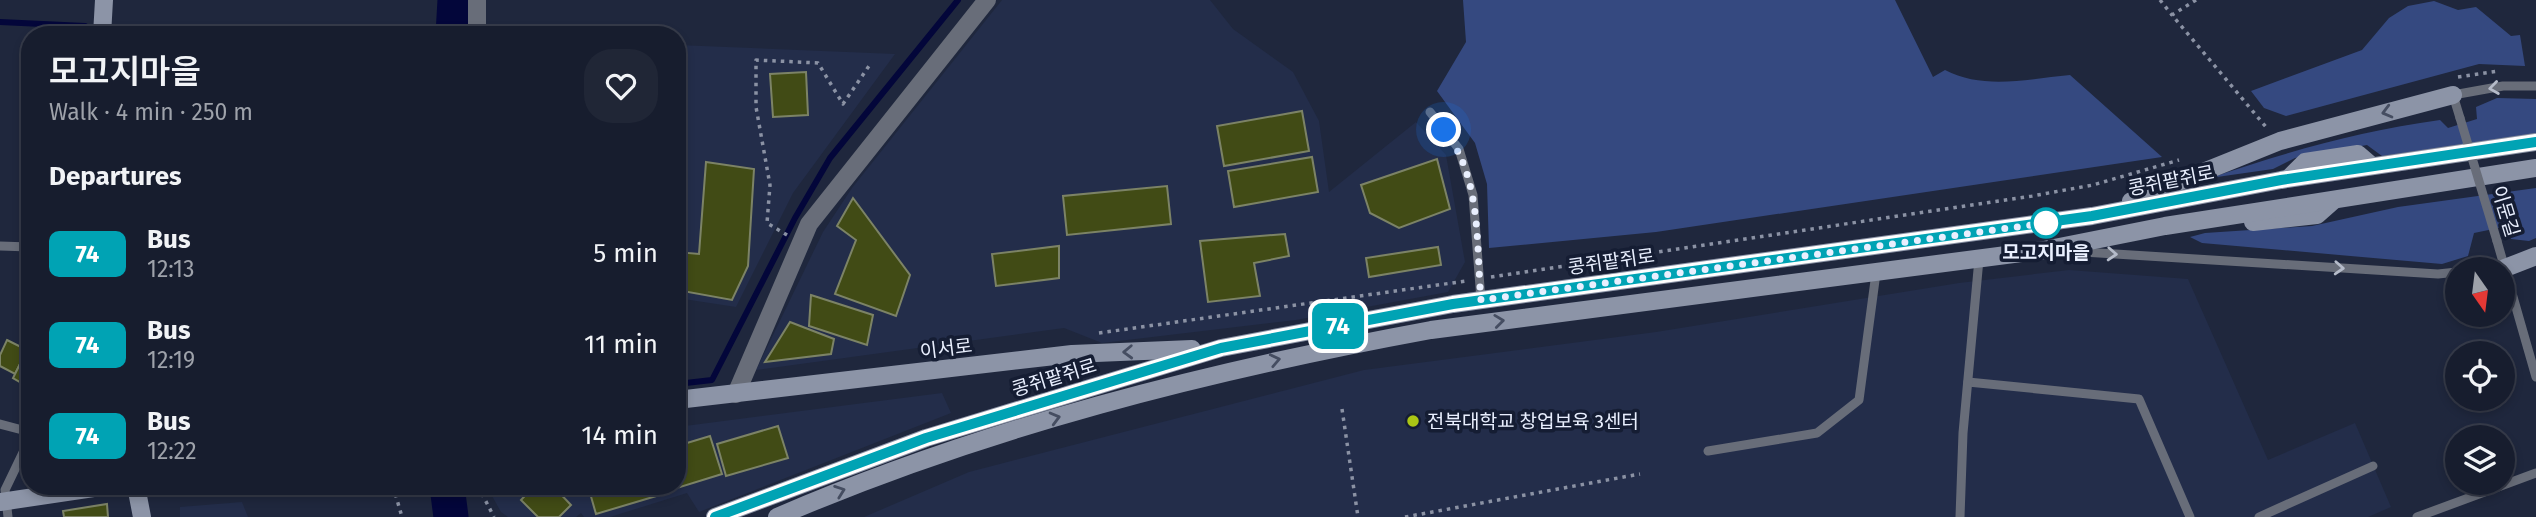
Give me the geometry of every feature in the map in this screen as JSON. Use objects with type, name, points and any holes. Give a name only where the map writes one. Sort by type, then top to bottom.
[{"type":"main road","points":[[103,26],[104,0]]},
{"type":"main road","points":[[2092,216],[2280,141],[2453,95]]},
{"type":"main road","name":"콩쥐팥쥐로","points":[[715,517],[926,438],[1221,348],[1481,300],[2092,216],[2289,178],[2536,142]]},
{"type":"main road","name":"콩쥐팥쥐로","points":[[777,517],[1013,429],[1223,371],[1431,330],[2044,250],[2336,198],[2536,168]]},
{"type":"main road","points":[[2515,263],[2536,257]]},
{"type":"main road","name":"이서로","points":[[686,399],[1072,354],[1221,348]]},
{"type":"main road","points":[[4,506],[61,495]]},
{"type":"main road","points":[[138,495],[142,517]]},
{"type":"street","points":[[477,0],[477,26]]},
{"type":"street","points":[[736,394],[809,225],[987,0]]},
{"type":"lane","points":[[2453,95],[2503,86],[2536,86]]},
{"type":"lane","name":"이문길","points":[[2453,95],[2497,241],[2497,257]]},
{"type":"lane","points":[[1430,112],[1459,149],[1473,195],[1481,300]]},
{"type":"lane","points":[[0,246],[21,247]]},
{"type":"lane","points":[[2044,250],[2445,272]]},
{"type":"lane","points":[[1960,517],[1979,259]]},
{"type":"lane","points":[[1708,451],[1816,433],[1859,400],[1876,273]]},
{"type":"lane","name":"이문길","points":[[2515,319],[2536,377]]},
{"type":"lane","points":[[1968,382],[2139,399],[2189,517]]},
{"type":"lane","points":[[0,424],[21,430]]},
{"type":"lane","points":[[4,506],[5,490],[21,457]]},
{"type":"lane","points":[[2259,517],[2373,466]]},
{"type":"lane","points":[[2417,517],[2536,473]]},
{"type":"path","points":[[2160,0],[2280,141]]},
{"type":"path","points":[[2172,15],[2196,0]]},
{"type":"path","points":[[775,228],[766,223],[770,185],[756,107],[756,61],[818,63],[843,104],[871,63]]},
{"type":"path","points":[[1097,333],[2032,196],[2093,185],[2190,157]]},
{"type":"path","points":[[1342,409],[1358,517]]},
{"type":"path","points":[[1405,517],[1640,474]]},
{"type":"path","points":[[396,495],[402,517]]},
{"type":"path","points":[[483,495],[494,517]]},
{"type":"shaded area","points":[[1002,0],[1210,0],[1233,29],[1293,72],[1319,121],[1329,192],[1416,122],[1446,155],[1465,262],[1448,292],[1296,320],[1102,343],[1064,328],[756,370],[823,232],[852,188]]},
{"type":"shaded area","points":[[1463,0],[1895,0],[1933,77],[1945,70],[1975,80],[2006,82],[2070,75],[2162,157],[1656,232],[1489,248],[1487,184],[1475,143],[1437,91],[1466,42]]},
{"type":"shaded area","points":[[2434,1],[2458,10],[2476,7],[2511,36],[2520,35],[2525,66],[2479,64],[2286,116],[2264,108],[2251,91],[2362,50],[2389,18],[2408,6]]},
{"type":"shaded area","points":[[686,45],[895,54],[793,193],[736,307],[686,299]]},
{"type":"shaded area","points":[[2497,98],[2536,99],[2536,133],[2382,156],[2367,145],[2295,158],[2273,169],[2210,178],[2352,136],[2440,120],[2448,128],[2477,119],[2476,107]]},
{"type":"shaded area","points":[[2536,188],[2536,238],[2529,241],[2511,239],[2508,226],[2474,233],[2468,256],[2445,257],[2445,263],[2442,264],[2202,243],[2190,237],[2205,233],[2312,226],[2398,207]]},
{"type":"shaded area","points":[[2069,270],[2188,279],[2268,460],[2355,423],[2391,507],[2368,517],[864,517],[969,472],[1364,370],[1656,332],[1959,283]]},
{"type":"shaded area","points":[[942,393],[951,413],[699,512],[686,493],[686,426]]},
{"type":"shaded area","points":[[491,495],[681,495],[610,517],[584,517],[581,513],[576,517],[508,517],[501,512]]},
{"type":"shaded area","points":[[242,502],[248,517],[180,517],[180,507]]},
{"type":"building","points":[[806,72],[808,115],[773,117],[770,74]]},
{"type":"building","points":[[1302,111],[1309,151],[1224,166],[1217,126]]},
{"type":"building","points":[[1312,157],[1318,192],[1234,207],[1228,171]]},
{"type":"building","points":[[1437,159],[1450,209],[1399,228],[1370,213],[1361,185]]},
{"type":"building","points":[[706,162],[754,169],[748,266],[732,300],[686,292],[686,253],[699,254]]},
{"type":"building","points":[[1167,186],[1171,224],[1067,235],[1063,196]]},
{"type":"building","points":[[853,198],[910,275],[896,316],[835,294],[856,240],[837,226]]},
{"type":"building","points":[[1285,234],[1289,256],[1254,263],[1260,296],[1208,302],[1200,241]]},
{"type":"building","points":[[1059,246],[1059,278],[996,286],[992,254]]},
{"type":"building","points":[[1438,247],[1441,265],[1369,277],[1366,258]]},
{"type":"building","points":[[811,295],[873,315],[867,345],[809,326]]},
{"type":"building","points":[[790,322],[834,339],[831,354],[765,362]]},
{"type":"building","points":[[7,340],[21,347],[21,362],[15,374],[0,366],[0,355]]},
{"type":"building","points":[[21,362],[21,383],[13,378]]},
{"type":"building","points":[[778,426],[788,458],[726,476],[717,444]]},
{"type":"building","points":[[710,436],[722,474],[686,485],[686,443]]},
{"type":"building","points":[[526,495],[562,495],[571,505],[559,517],[538,517],[521,500]]},
{"type":"building","points":[[591,495],[660,495],[596,514]]},
{"type":"building","points":[[107,504],[108,517],[64,517],[63,511]]},
{"type":"waterway","points":[[454,26],[455,0]]},
{"type":"waterway","points":[[686,383],[712,380],[795,218],[830,158],[958,0]]},
{"type":"waterway","points":[[0,22],[85,26]]},
{"type":"waterway","points":[[448,495],[451,517]]},
{"type":"bus line","name":"74","points":[[715,517],[732,508],[926,438],[1221,348],[1453,304],[2092,216],[2281,180],[2536,142]]},
{"type":"place","name":"모고지마을","points":[[2046,223]]},
{"type":"place","name":"전북대학교 창업보육 3센터","points":[[1413,421]]},
{"type":"route","points":[[1444,130],[1459,149],[1473,195],[1481,300],[2046,223]]}]
